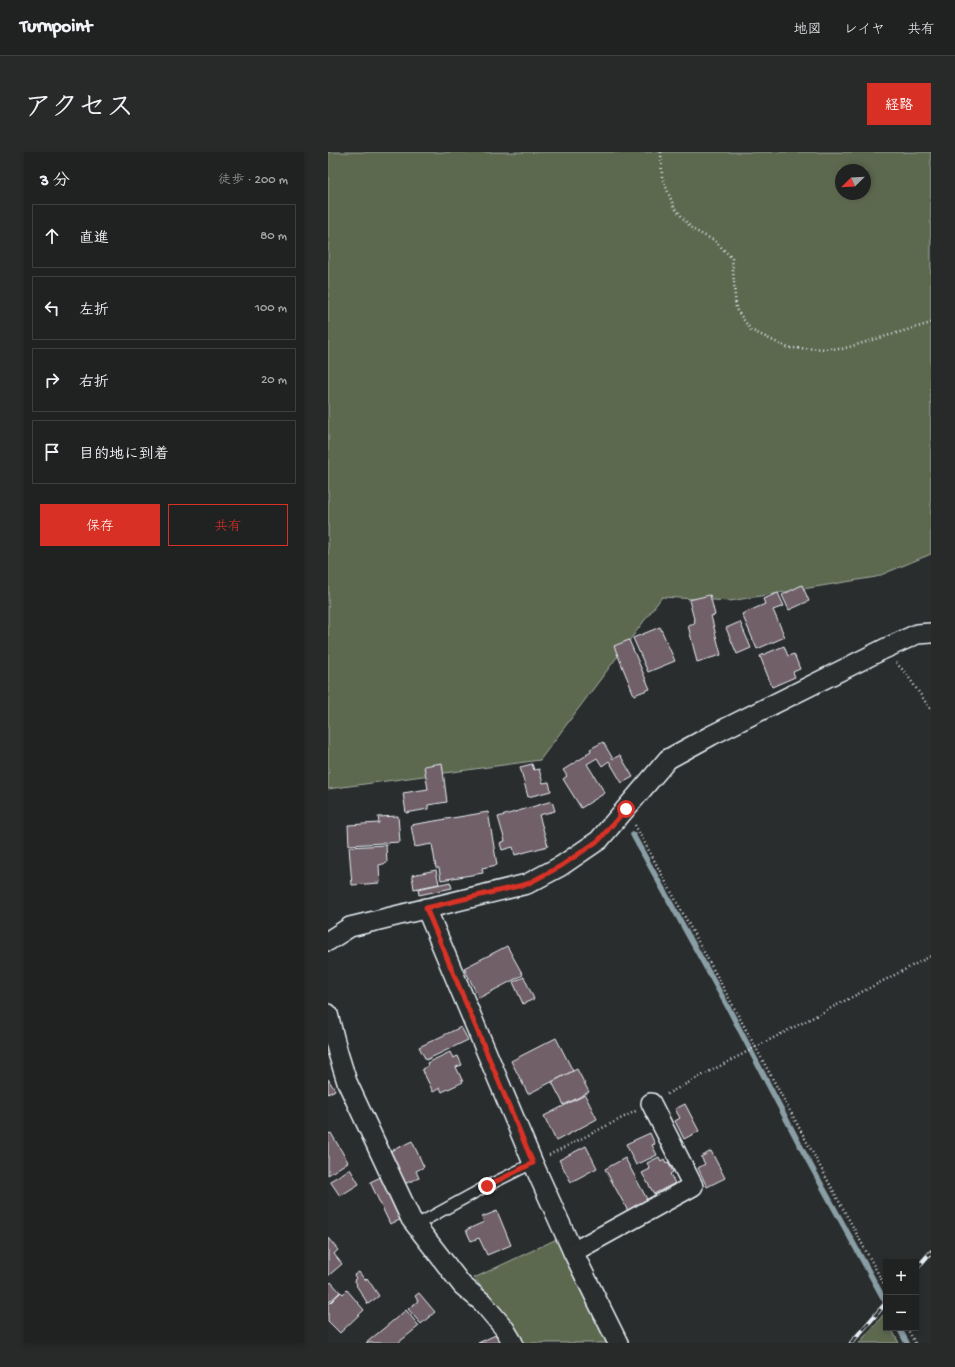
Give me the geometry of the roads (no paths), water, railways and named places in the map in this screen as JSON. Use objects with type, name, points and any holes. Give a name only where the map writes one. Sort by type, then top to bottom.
[{"type":"street","points":[[328,941],[350,927],[527,884],[561,866],[599,840],[668,759],[712,735],[884,649],[917,634],[931,633]]},
{"type":"street","points":[[426,908],[533,1163],[573,1252],[618,1343]]},
{"type":"street","points":[[328,1014],[347,1082],[411,1219],[462,1285],[482,1302],[504,1328],[513,1343]]},
{"type":"street","points":[[573,1252],[693,1186],[651,1103]]},
{"type":"lane","points":[[416,1225],[533,1163]]},
{"type":"waterway","points":[[633,835],[729,1009],[804,1153],[883,1298]]},
{"type":"waterway","points":[[901,1331],[907,1343]]},
{"type":"railway","points":[[919,1266],[931,1252]]},
{"type":"railway","points":[[851,1343],[883,1306]]}]
